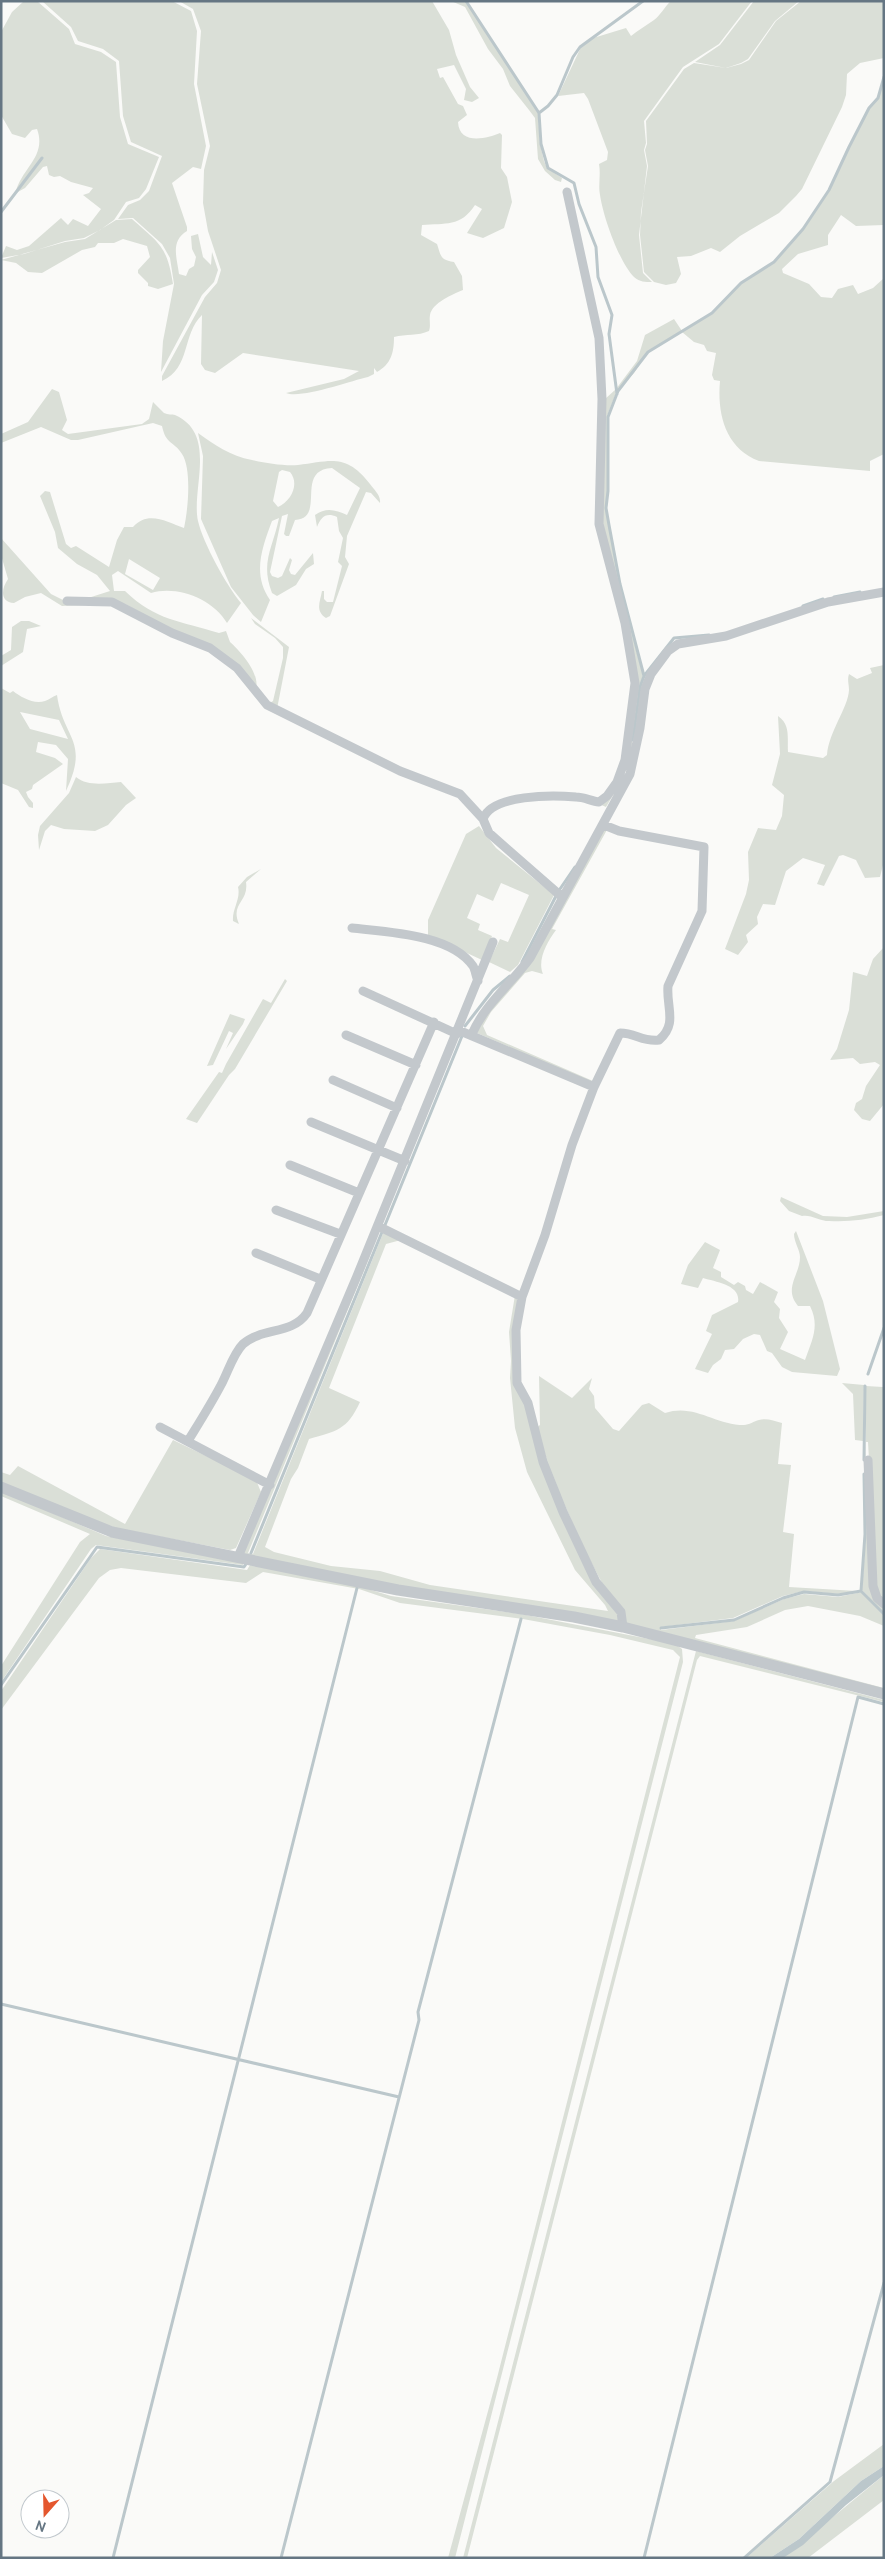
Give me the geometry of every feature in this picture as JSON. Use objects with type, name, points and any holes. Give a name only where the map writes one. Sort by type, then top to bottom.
[{"type":"street","points":[[483,819],[486,811],[504,801],[544,796],[577,797],[599,802],[607,796],[617,782],[625,760],[630,728],[635,683],[625,623],[600,524],[602,400],[599,338],[567,192]]},
{"type":"street","points":[[472,1034],[488,1004],[516,977],[530,958],[562,897],[604,825],[630,774],[640,728],[644,689],[651,674],[668,651],[678,644],[726,636],[828,602],[884,592]]},
{"type":"street","points":[[67,601],[112,602],[172,633],[210,648],[236,668],[267,706],[400,771],[460,794],[483,819],[489,833],[562,897]]},
{"type":"street","points":[[604,825],[619,831],[704,847],[704,902],[668,986],[667,1000],[671,1019],[669,1029],[659,1040],[648,1042],[636,1036],[620,1033],[594,1087],[522,1297],[516,1330],[517,1383],[528,1403],[537,1444],[563,1512],[596,1582],[621,1612],[623,1627]]},
{"type":"street","points":[[352,928],[425,936],[451,948],[473,966],[478,981]]},
{"type":"street","points":[[238,1557],[270,1485],[405,1161],[493,942]]},
{"type":"street","points":[[363,991],[458,1032],[472,1034],[594,1087]]},
{"type":"street","points":[[188,1441],[220,1387],[238,1350],[265,1332],[286,1329],[301,1321],[307,1313],[320,1279],[434,1022]]},
{"type":"street","points":[[346,1035],[416,1065]]},
{"type":"street","points":[[333,1080],[397,1108]]},
{"type":"street","points":[[311,1122],[405,1161]]},
{"type":"street","points":[[290,1164],[359,1193]]},
{"type":"street","points":[[276,1210],[340,1234]]},
{"type":"street","points":[[378,1226],[522,1297]]},
{"type":"street","points":[[256,1253],[320,1279]]},
{"type":"street","points":[[160,1427],[270,1485]]},
{"type":"street","points":[[868,1460],[872,1586],[877,1598],[884,1604]]},
{"type":"street","points":[[1,1487],[97,1528],[398,1590],[574,1617],[623,1627],[884,1694]]},
{"type":"shaded area","points":[[24,1],[37,1],[69,29],[75,44],[101,52],[116,62],[120,117],[128,144],[159,157],[146,189],[139,198],[126,202],[114,220],[100,230],[84,238],[65,241],[24,254],[1,258],[6,246],[17,250],[29,246],[61,218],[68,225],[73,219],[88,226],[101,209],[83,195],[89,193],[93,188],[71,182],[60,176],[54,177],[49,175],[47,166],[43,167],[25,188],[16,193],[43,159],[16,191],[23,175],[33,162],[39,147],[39,138],[37,129],[32,130],[25,138],[12,134],[1,115],[1,32],[12,12]]},
{"type":"shaded area","points":[[42,1],[172,1],[191,11],[197,31],[194,84],[206,146],[201,169],[193,167],[172,183],[187,227],[187,231],[178,240],[176,245],[176,256],[179,274],[186,276],[189,269],[194,266],[196,257],[192,249],[191,236],[198,234],[203,257],[211,265],[212,252],[218,270],[214,282],[202,295],[161,372],[163,341],[174,284],[170,258],[162,244],[133,218],[118,219],[128,205],[140,200],[149,191],[162,156],[131,142],[123,116],[119,61],[103,49],[78,41],[71,27]]},
{"type":"shaded area","points":[[179,1],[432,1],[449,30],[456,55],[470,87],[479,98],[472,102],[464,100],[466,89],[454,65],[437,69],[440,78],[443,77],[458,104],[463,106],[467,115],[458,122],[463,134],[474,138],[488,137],[500,133],[502,135],[501,168],[507,177],[512,202],[504,228],[483,238],[467,233],[482,209],[475,205],[470,212],[458,220],[445,224],[422,225],[421,235],[437,244],[440,254],[444,259],[454,262],[462,276],[463,290],[435,307],[430,315],[429,331],[421,334],[394,337],[389,362],[377,372],[374,368],[374,374],[326,389],[293,394],[286,393],[344,379],[359,371],[243,353],[215,373],[205,370],[201,364],[202,315],[191,332],[178,368],[162,381],[162,376],[205,297],[217,283],[221,270],[208,231],[203,203],[204,170],[210,146],[197,84],[201,31],[193,9]]},
{"type":"shaded area","points":[[451,1],[465,1],[471,7],[538,113],[540,144],[544,161],[547,168],[562,178],[561,182],[555,180],[545,171],[538,159],[535,118],[510,86],[503,69],[488,49],[465,7]]},
{"type":"shaded area","points":[[671,1],[752,1],[719,44],[683,67],[644,121],[646,143],[644,150],[647,166],[639,235],[643,273],[652,282],[645,282],[638,280],[628,270],[617,250],[604,215],[599,191],[599,164],[607,160],[608,152],[588,99],[584,93],[558,96],[581,47],[590,39],[626,28],[631,36],[656,18]]},
{"type":"shaded area","points":[[754,1],[799,1],[775,21],[748,59],[726,68],[695,62],[720,45]]},
{"type":"shaded area","points":[[801,1],[884,1],[884,58],[860,63],[847,74],[846,95],[842,107],[802,189],[779,213],[740,236],[720,252],[711,248],[691,256],[677,257],[681,274],[676,283],[666,285],[654,282],[644,272],[640,235],[641,212],[648,166],[645,150],[647,144],[646,121],[684,69],[694,63],[726,68],[749,60],[776,21]]},
{"type":"shaded area","points":[[884,78],[884,225],[856,226],[841,215],[828,235],[828,245],[798,254],[782,269],[783,273],[809,284],[821,297],[832,298],[838,289],[853,285],[858,294],[873,288],[884,278],[884,454],[870,461],[870,471],[759,461],[738,448],[726,428],[720,405],[720,381],[714,380],[712,375],[716,353],[707,351],[704,345],[694,342],[682,332],[712,313],[741,283],[774,263],[803,229],[830,190],[849,147],[870,108],[878,98]]},
{"type":"shaded area","points":[[132,219],[156,241],[165,253],[173,284],[158,289],[148,286],[148,283],[138,273],[138,270],[150,257],[147,246],[123,239],[114,243],[98,243],[95,247],[82,250],[42,273],[28,272],[16,263],[1,260],[65,242],[85,239],[116,220]]},
{"type":"shaded area","points":[[674,319],[682,331],[648,352],[634,373],[617,391],[616,389],[637,361],[645,335]]},
{"type":"shaded area","points":[[52,389],[59,392],[67,420],[62,430],[68,434],[142,424],[149,419],[153,402],[164,413],[175,415],[188,424],[196,435],[199,448],[198,521],[216,564],[241,603],[227,623],[221,614],[204,601],[172,591],[151,593],[118,571],[112,575],[114,591],[125,591],[147,609],[169,619],[219,633],[226,631],[230,642],[244,657],[252,670],[255,676],[256,689],[238,666],[125,604],[85,599],[110,591],[97,575],[77,564],[58,548],[55,532],[40,496],[45,491],[50,492],[66,544],[71,548],[76,546],[109,567],[117,540],[124,527],[133,527],[145,519],[151,518],[184,528],[188,501],[187,469],[182,454],[168,440],[162,426],[153,423],[78,440],[71,440],[41,427],[1,443],[1,434],[28,422]],"holes":[[[129,559],[160,578],[153,590],[125,574]]]},
{"type":"shaded area","points":[[615,390],[616,393],[607,416],[608,491],[606,508],[619,584],[643,676],[637,696],[629,761],[622,779],[606,807],[592,801],[599,802],[617,782],[636,683],[600,524],[605,399]]},
{"type":"shaded area","points":[[198,433],[230,453],[257,461],[286,465],[329,461],[345,463],[353,467],[370,484],[378,495],[380,503],[371,493],[366,492],[347,536],[345,557],[349,564],[330,616],[326,618],[320,612],[319,603],[322,591],[324,591],[324,599],[327,602],[333,602],[342,566],[338,562],[343,538],[339,531],[337,517],[324,516],[317,527],[315,515],[319,512],[331,510],[347,515],[360,488],[332,468],[321,471],[315,477],[312,485],[309,511],[304,517],[295,520],[289,536],[284,534],[288,514],[282,516],[270,572],[272,576],[278,578],[282,576],[290,558],[292,560],[289,570],[291,574],[295,575],[313,553],[314,564],[306,569],[296,585],[277,596],[272,593],[267,572],[269,555],[279,518],[272,521],[260,561],[261,580],[270,600],[261,622],[253,615],[231,587],[201,519],[203,456]],"holes":[[[282,470],[290,472],[294,482],[293,492],[287,501],[278,507],[273,501],[279,472]]]},
{"type":"shaded area","points":[[1,538],[51,594],[67,602],[87,605],[62,606],[41,593],[25,597],[14,603],[6,600],[3,591],[8,579],[1,555]]},
{"type":"shaded area","points":[[251,618],[289,647],[277,709],[268,704],[273,701],[283,658],[283,647],[275,638],[255,624]]},
{"type":"shaded area","points":[[21,621],[29,621],[41,626],[27,629],[23,652],[1,666],[1,656],[11,650],[12,627]]},
{"type":"shaded area","points":[[884,665],[884,861],[880,877],[865,878],[856,860],[843,855],[839,856],[824,886],[817,884],[825,865],[803,858],[786,871],[775,905],[763,904],[757,917],[758,924],[746,935],[748,942],[738,955],[725,949],[746,894],[749,880],[748,852],[758,828],[776,830],[782,816],[784,795],[772,785],[780,754],[778,716],[787,728],[788,752],[823,758],[827,755],[831,737],[848,697],[849,674],[857,679],[872,673],[870,668]]},
{"type":"shaded area","points":[[1,688],[10,693],[13,691],[24,698],[36,702],[41,702],[57,695],[60,710],[73,740],[75,750],[76,761],[66,791],[68,759],[56,745],[38,742],[36,752],[55,758],[63,764],[26,792],[33,803],[33,808],[29,807],[18,790],[1,783]],"holes":[[[20,712],[59,720],[68,739],[30,729]]]},
{"type":"shaded area","points":[[76,777],[92,783],[121,782],[136,798],[126,805],[108,825],[95,831],[64,829],[51,825],[45,831],[39,850],[38,835],[40,826],[69,793]]},
{"type":"shaded area","points":[[479,826],[496,848],[554,895],[518,965],[510,972],[489,962],[500,939],[508,942],[529,895],[501,883],[493,901],[477,894],[467,918],[480,924],[478,930],[492,936],[482,960],[428,935],[428,920],[466,834]]},
{"type":"shaded area","points":[[605,828],[608,828],[552,929],[556,930],[549,940],[542,957],[541,969],[543,974],[532,971],[525,973],[491,1012],[483,1026],[487,1035],[593,1081],[592,1083],[477,1033],[479,1022],[517,979]]},
{"type":"shaded area","points":[[261,869],[246,882],[245,894],[237,911],[239,924],[233,921],[239,891],[238,887],[247,877]]},
{"type":"shaded area","points":[[884,947],[884,1104],[870,1121],[862,1119],[854,1110],[856,1103],[862,1099],[866,1086],[880,1065],[875,1062],[860,1064],[853,1058],[830,1060],[837,1049],[849,1010],[853,972],[867,976],[873,959]]},
{"type":"shaded area","points":[[285,979],[287,981],[235,1069],[197,1123],[186,1119],[219,1072],[222,1073],[263,999],[271,1003]]},
{"type":"shaded area","points":[[230,1014],[245,1019],[243,1024],[226,1049],[233,1033],[229,1031],[213,1065],[207,1066]]},
{"type":"shaded area","points":[[781,1197],[823,1216],[847,1217],[884,1211],[884,1215],[856,1220],[826,1221],[789,1211],[780,1201]]},
{"type":"shaded area","points":[[381,1229],[248,1553],[253,1554],[384,1231],[401,1240],[386,1244],[329,1388],[360,1402],[346,1424],[327,1434],[309,1439],[298,1468],[291,1479],[265,1547],[274,1552],[331,1566],[380,1571],[430,1585],[608,1611],[575,1570],[527,1472],[515,1428],[510,1378],[509,1332],[515,1295],[518,1298],[513,1327],[523,1398],[596,1586],[614,1608],[621,1623],[483,1602],[241,1555]]},
{"type":"shaded area","points":[[796,1231],[823,1301],[840,1369],[837,1376],[792,1372],[782,1367],[772,1353],[767,1351],[760,1335],[754,1334],[743,1339],[734,1349],[725,1350],[721,1359],[713,1365],[708,1373],[695,1369],[712,1334],[706,1331],[712,1315],[738,1302],[736,1292],[721,1283],[703,1278],[698,1288],[681,1284],[688,1265],[705,1242],[720,1250],[713,1268],[721,1272],[721,1277],[734,1285],[738,1282],[753,1294],[760,1282],[778,1292],[774,1302],[780,1309],[779,1318],[788,1332],[780,1349],[805,1360],[815,1327],[810,1306],[798,1306],[792,1293],[800,1257],[794,1237]]},
{"type":"shaded area","points":[[539,1376],[572,1398],[592,1378],[589,1389],[594,1396],[595,1408],[613,1429],[619,1431],[642,1405],[649,1403],[665,1413],[676,1411],[695,1412],[733,1424],[746,1425],[765,1419],[782,1423],[778,1464],[791,1465],[783,1532],[794,1534],[789,1587],[857,1591],[838,1594],[804,1591],[783,1596],[733,1618],[661,1627],[661,1630],[734,1621],[784,1599],[804,1594],[838,1597],[862,1592],[884,1615],[884,1626],[860,1616],[808,1606],[785,1610],[747,1627],[696,1635],[695,1638],[884,1688],[884,1692],[628,1626],[587,1555],[545,1454],[536,1428],[540,1425]]},
{"type":"shaded area","points":[[842,1383],[864,1385],[863,1441],[855,1440],[853,1394]]},
{"type":"shaded area","points":[[884,1384],[884,1603],[873,1586],[869,1460],[868,1442],[866,1442],[866,1386],[883,1387]]},
{"type":"shaded area","points":[[173,1440],[256,1480],[261,1492],[236,1548],[230,1550],[105,1526],[1,1483],[1,1472],[10,1475],[18,1466],[125,1524]]},
{"type":"shaded area","points":[[865,1444],[872,1586],[884,1605],[884,1613],[862,1590],[866,1534]]},
{"type":"shaded area","points":[[1,1491],[106,1536],[244,1562],[243,1565],[96,1545],[91,1549],[1,1682],[1,1666],[80,1542],[90,1534],[1,1496]]},
{"type":"shaded area","points":[[100,1549],[247,1570],[250,1565],[358,1586],[391,1596],[521,1614],[675,1644],[682,1649],[683,1662],[455,2558],[448,2558],[497,2378],[680,1657],[673,1650],[610,1635],[523,1619],[400,1603],[359,1589],[263,1572],[246,1583],[121,1568],[110,1570],[99,1578],[1,1710],[1,1691],[91,1558]]},
{"type":"shaded area","points":[[696,1651],[884,1700],[884,1702],[700,1656],[697,1660],[467,2558],[463,2558]]},
{"type":"shaded area","points":[[884,2444],[884,2466],[861,2481],[799,2539],[770,2558],[746,2558],[834,2481]]},
{"type":"shaded area","points":[[884,2466],[884,2475],[846,2505],[803,2545],[783,2558],[770,2558],[799,2539],[861,2481]]},
{"type":"shaded area","points":[[884,2475],[884,2500],[808,2558],[783,2558]]},
{"type":"waterway","points":[[466,1],[539,113],[541,144],[548,168],[574,183],[579,204],[596,247],[598,277],[612,315],[609,334],[617,394]]},
{"type":"waterway","points":[[539,113],[557,95],[573,57],[580,47],[643,1]]},
{"type":"waterway","points":[[644,676],[620,584],[606,508],[608,491],[608,417],[618,391],[648,352],[712,313],[741,283],[774,262],[803,229],[829,190],[869,108],[878,98],[884,77]]},
{"type":"waterway","points":[[1,212],[42,158]]},
{"type":"waterway","points":[[834,597],[860,592]]},
{"type":"waterway","points":[[803,606],[823,599]]},
{"type":"waterway","points":[[633,740],[640,687],[644,676],[674,638],[709,635]]},
{"type":"waterway","points":[[560,889],[575,867]]},
{"type":"waterway","points":[[522,962],[556,896]]},
{"type":"waterway","points":[[465,1026],[493,990],[510,976]]},
{"type":"waterway","points":[[385,1225],[462,1036]]},
{"type":"waterway","points":[[251,1553],[382,1232]]},
{"type":"waterway","points":[[868,1374],[884,1328]]},
{"type":"waterway","points":[[864,1460],[865,1386]]},
{"type":"waterway","points":[[864,1474],[865,1534],[861,1591],[884,1614]]},
{"type":"waterway","points":[[1,1685],[97,1547],[244,1567],[246,1564]]},
{"type":"waterway","points":[[113,2558],[357,1588]]},
{"type":"waterway","points":[[661,1628],[734,1620],[783,1598],[804,1592],[838,1595],[861,1591]]},
{"type":"waterway","points":[[281,2558],[419,2020],[418,2012],[521,1619]]},
{"type":"waterway","points":[[644,2558],[858,1697],[884,1704]]},
{"type":"waterway","points":[[1,2004],[399,2097]]},
{"type":"waterway","points":[[744,2558],[830,2482],[884,2283]]}]
